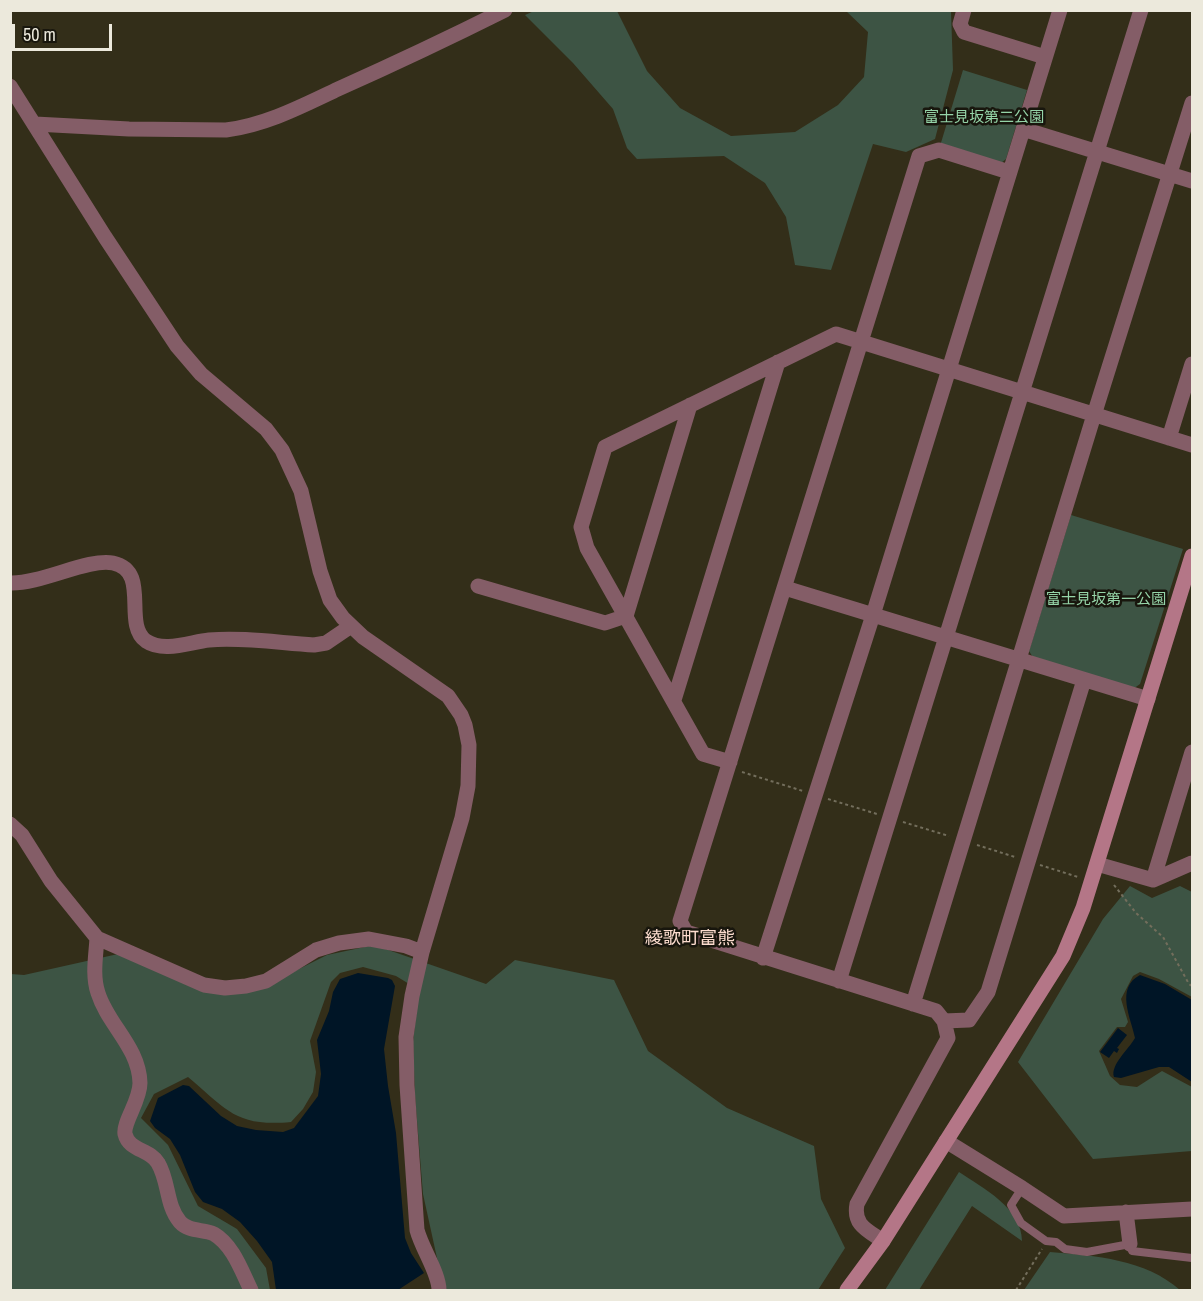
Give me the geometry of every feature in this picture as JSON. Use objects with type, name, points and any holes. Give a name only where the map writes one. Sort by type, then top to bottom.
[{"type":"street","points":[[35,124],[129,129],[241,129],[273,118],[416,54],[505,10]]},
{"type":"street","points":[[964,10],[960,24],[964,32],[1045,57]]},
{"type":"street","points":[[763,958],[873,615],[1060,10]]},
{"type":"street","points":[[838,981],[1141,10]]},
{"type":"street","points":[[10,86],[45,144],[177,346],[201,374],[266,429],[282,450],[301,491],[320,571],[330,600],[363,637],[448,696],[465,724],[469,745],[468,786],[462,818],[422,952],[406,1037],[417,1230],[439,1282],[439,1290]]},
{"type":"street","points":[[913,1004],[1192,103]]},
{"type":"street","points":[[1023,129],[1192,181]]},
{"type":"street","points":[[883,1241],[860,1225],[855,1214],[857,1204],[948,1038],[944,1021],[936,1011],[686,932],[680,921],[919,156],[939,150],[1009,172]]},
{"type":"street","points":[[729,765],[704,754],[587,548],[581,527],[605,447],[836,334],[1192,445]]},
{"type":"street","points":[[674,700],[778,362]]},
{"type":"street","points":[[1169,438],[1192,364]]},
{"type":"street","points":[[626,616],[690,405]]},
{"type":"street","points":[[847,1290],[883,1241],[1063,956],[1095,872],[1192,556]]},
{"type":"street","points":[[10,583],[40,579],[103,561],[116,563],[126,571],[135,584],[136,622],[139,632],[146,641],[158,645],[173,646],[230,639],[314,645],[326,643],[351,626]]},
{"type":"street","points":[[478,586],[605,623],[626,616]]},
{"type":"street","points":[[785,588],[1148,699]]},
{"type":"street","points":[[944,1021],[969,1020],[988,992],[1084,680]]},
{"type":"street","points":[[1153,880],[1192,752]]},
{"type":"street","points":[[10,824],[22,835],[51,881],[97,939],[204,986],[225,988],[266,981],[316,950],[339,943],[369,939],[406,946],[422,952]]},
{"type":"street","points":[[1095,872],[1153,880],[1192,863]]},
{"type":"street","points":[[97,939],[95,976],[98,993],[133,1054],[138,1070],[140,1084],[137,1102],[126,1125],[127,1139],[132,1146],[157,1160],[175,1214],[180,1222],[187,1228],[216,1235],[225,1243],[251,1290]]},
{"type":"street","points":[[946,1141],[1064,1216],[1192,1209]]},
{"type":"street","points":[[1126,1212],[1130,1244]]},
{"type":"lane","points":[[1022,1188],[1011,1205],[1021,1222],[1046,1241],[1056,1242],[1065,1249],[1087,1252],[1130,1244],[1132,1251],[1192,1258]]},
{"type":"path","points":[[729,765],[815,795],[1029,861],[1095,872],[1110,879],[1136,913],[1163,937],[1192,986]]},
{"type":"path","points":[[1016,1290],[1046,1241]]},
{"type":"green space","points":[[534,11],[617,11],[647,71],[680,108],[731,136],[795,132],[838,105],[864,77],[868,32],[846,11],[951,11],[953,70],[935,139],[906,152],[873,144],[831,270],[795,265],[786,217],[765,183],[724,156],[637,159],[627,148],[613,109],[573,63],[525,15]]},
{"type":"green space","name":"富士見坂第二公園","points":[[963,70],[1027,90],[1006,159],[1000,164],[940,146]]},
{"type":"green space","name":"富士見坂第一公園","points":[[1071,515],[1183,549],[1140,684],[1133,689],[1034,659],[1029,651]]},
{"type":"green space","points":[[1130,886],[1152,898],[1180,886],[1192,892],[1192,997],[1159,979],[1140,972],[1133,976],[1121,999],[1128,1022],[1125,1027],[1117,1027],[1099,1051],[1110,1076],[1120,1085],[1137,1087],[1162,1071],[1192,1087],[1192,1151],[1093,1159],[1018,1062],[1103,919]]},
{"type":"green space","points":[[374,945],[486,984],[515,960],[614,980],[648,1051],[727,1108],[814,1146],[821,1199],[845,1248],[818,1290],[444,1290],[423,1194],[413,1042],[419,990],[396,976],[363,967],[340,973],[331,982],[310,1041],[316,1072],[313,1092],[303,1109],[291,1122],[272,1123],[245,1119],[223,1107],[188,1077],[154,1094],[141,1118],[168,1145],[198,1206],[237,1229],[266,1268],[270,1290],[11,1290],[11,974],[24,975],[118,954],[255,991],[327,955]]},
{"type":"green space","points":[[959,1172],[1000,1200],[1016,1219],[1022,1241],[972,1206],[919,1290],[885,1290]]},
{"type":"green space","points":[[1050,1252],[1085,1255],[1136,1265],[1180,1290],[1024,1290]]},
{"type":"water","points":[[358,973],[388,978],[395,986],[384,1049],[396,1133],[405,1238],[411,1253],[424,1273],[398,1290],[276,1290],[272,1262],[257,1241],[240,1222],[222,1209],[203,1202],[195,1192],[180,1155],[170,1139],[155,1128],[150,1121],[158,1098],[183,1085],[189,1086],[221,1116],[237,1126],[283,1132],[294,1128],[318,1096],[321,1074],[317,1040],[329,1011],[333,992],[340,979]]},
{"type":"water","points":[[1140,975],[1165,984],[1192,1000],[1192,1082],[1169,1067],[1159,1067],[1121,1078],[1114,1077],[1117,1062],[1135,1038],[1126,995],[1132,981]]},
{"type":"water","points":[[1118,1028],[1127,1035],[1117,1048],[1119,1049],[1117,1053],[1114,1051],[1109,1058],[1100,1052]]},
{"type":"district","name":"綾歌町富熊","points":[[690,939]]}]
